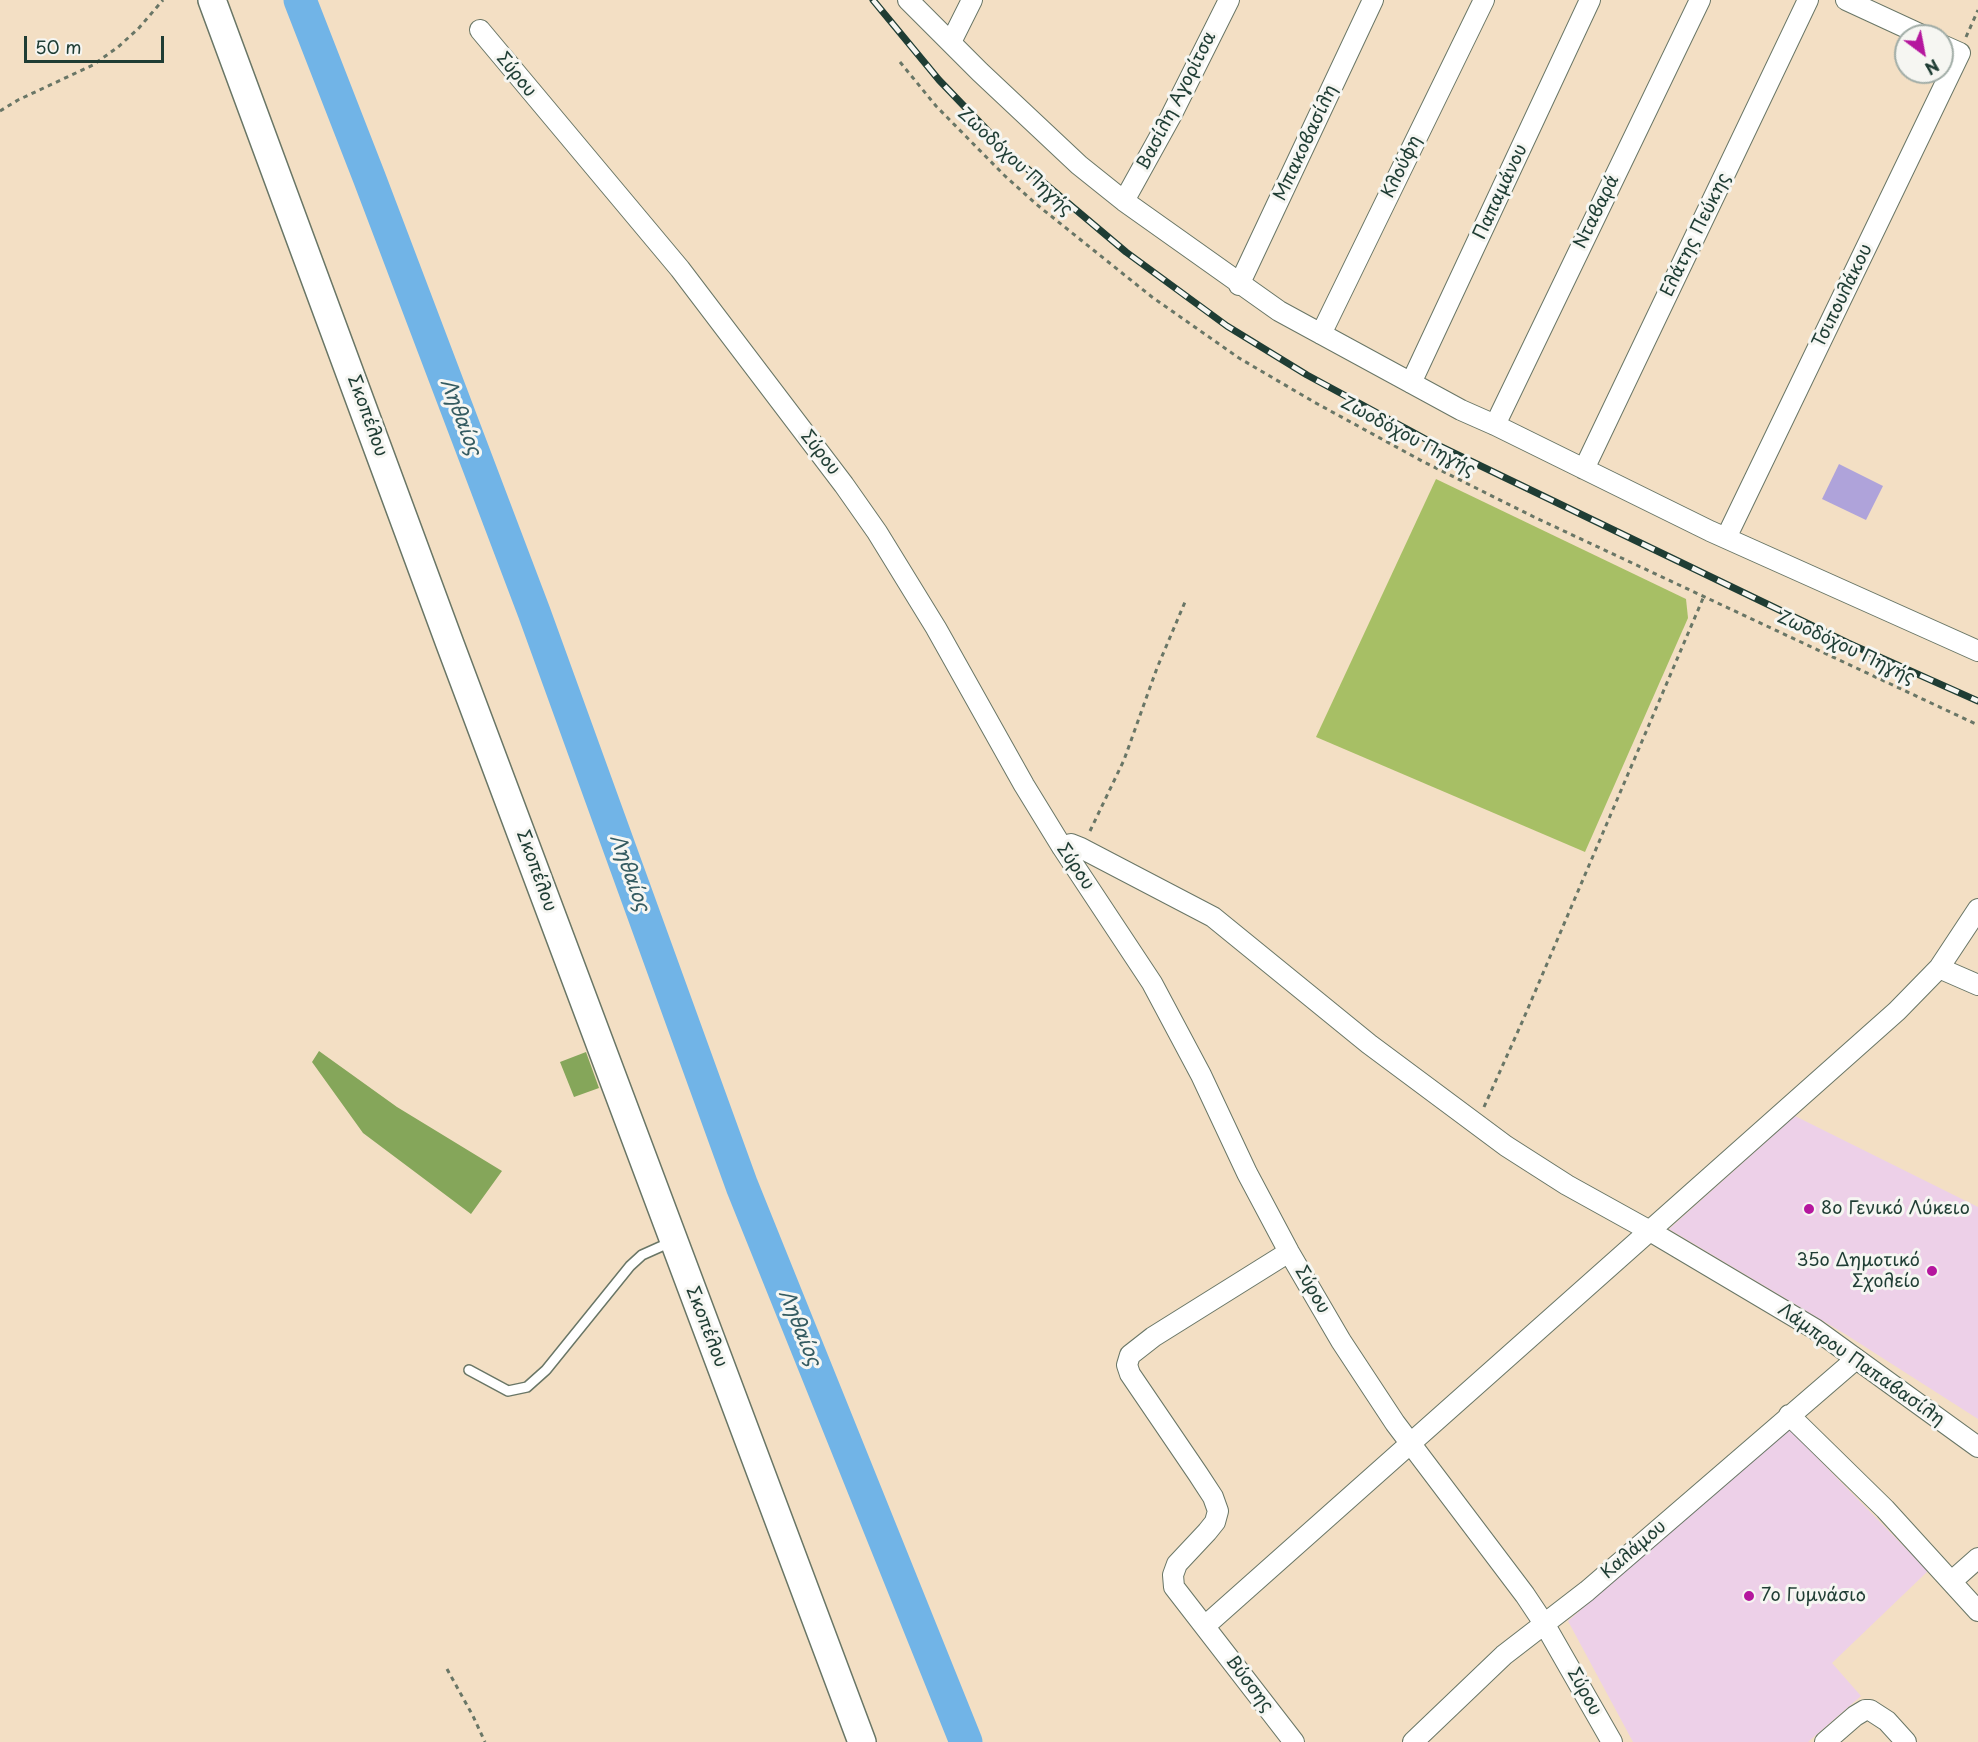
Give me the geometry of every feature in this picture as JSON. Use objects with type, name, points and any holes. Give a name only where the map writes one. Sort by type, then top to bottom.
[{"type":"main road","name":"Σκοπέλου","points":[[212,0],[862,1742]]},
{"type":"street","points":[[908,0],[1079,165],[1239,285],[1279,311],[1461,410],[1726,538],[1978,651]]},
{"type":"street","points":[[951,42],[972,0]]},
{"type":"street","name":"Βασίλη Αγορίτσα","points":[[1124,201],[1171,116],[1228,0]]},
{"type":"street","name":"Μπακοβασίλη","points":[[1239,285],[1373,0]]},
{"type":"street","name":"Κλούφη","points":[[1321,334],[1484,0]]},
{"type":"street","name":"Παπαμάνου","points":[[1411,383],[1590,0]]},
{"type":"street","name":"Νταβαρά","points":[[1495,425],[1701,0]]},
{"type":"street","name":"Ελάτης Πεύκης","points":[[1584,469],[1808,0]]},
{"type":"street","points":[[1846,0],[1897,24]]},
{"type":"street","name":"Σύρου","points":[[480,30],[680,269],[877,532],[936,628],[1024,785],[1071,848],[1152,983],[1289,1252],[1358,1367],[1410,1443],[1512,1575],[1545,1625],[1612,1742]]},
{"type":"street","name":"Τσιπουλάκου","points":[[1726,538],[1935,84]]},
{"type":"street","name":"Λάμπρου Παπαβασίλη","points":[[1071,848],[1213,917],[1369,1044],[1547,1173],[1815,1329],[1977,1444]]},
{"type":"street","points":[[1205,1626],[1897,1011],[1938,968],[1978,909]]},
{"type":"street","points":[[1938,968],[1978,985]]},
{"type":"street","name":"Βύσσης","points":[[1289,1252],[1180,1318],[1139,1347],[1128,1360],[1130,1374],[1213,1497],[1218,1511],[1215,1522],[1208,1532],[1177,1564],[1173,1581],[1178,1592],[1294,1742]]},
{"type":"street","name":"Καλάμου","points":[[1413,1742],[1498,1660],[1587,1591],[1856,1359]]},
{"type":"street","points":[[1789,1415],[1885,1509],[1978,1611]]},
{"type":"street","points":[[1952,1581],[1978,1558]]},
{"type":"street","points":[[1825,1742],[1865,1710],[1881,1716],[1906,1742]]},
{"type":"lane","points":[[469,1370],[508,1391],[527,1387],[546,1370],[630,1266],[642,1255],[674,1241]]},
{"type":"path","points":[[0,111],[18,100],[93,65],[131,35],[163,0]]},
{"type":"path","points":[[1954,45],[1978,10]]},
{"type":"path","name":"Ζωοδόχου Πηγής","points":[[900,62],[936,106],[1004,176],[1036,204],[1152,297],[1239,358],[1432,466],[1534,517],[1978,725]]},
{"type":"path","points":[[1477,1124],[1528,1010],[1704,596]]},
{"type":"path","points":[[1071,848],[1124,760],[1157,668],[1185,602]]},
{"type":"path","points":[[447,1669],[485,1742]]},
{"type":"shaded area","name":"8ο Γενικό Λύκειο","points":[[1795,1116],[1978,1207],[1978,1419],[1845,1334],[1669,1229]]},
{"type":"shaded area","name":"7ο Γυμνάσιο","points":[[1788,1428],[1928,1571],[1832,1663],[1861,1696],[1808,1742],[1633,1742],[1568,1621]]},
{"type":"green space","points":[[1436,479],[1686,599],[1688,618],[1585,852],[1316,737]]},
{"type":"green space","points":[[319,1051],[397,1107],[502,1171],[471,1214],[363,1133],[312,1062]]},
{"type":"green space","points":[[586,1052],[599,1088],[574,1097],[560,1062]]},
{"type":"building","points":[[1839,464],[1883,486],[1866,520],[1822,499]]},
{"type":"waterway","name":"Ληθαίος","points":[[300,0],[534,612],[742,1186],[966,1742]]},
{"type":"railway","points":[[873,0],[939,80],[1011,155],[1126,252],[1227,326],[1307,375],[1429,441],[1848,643],[1978,701]]},
{"type":"place","name":"8ο Γενικό Λύκειο","points":[[1809,1209]]},
{"type":"place","name":"35ο Δημοτικό Σχολείο","points":[[1932,1271]]},
{"type":"place","name":"7ο Γυμνάσιο","points":[[1749,1596]]}]
